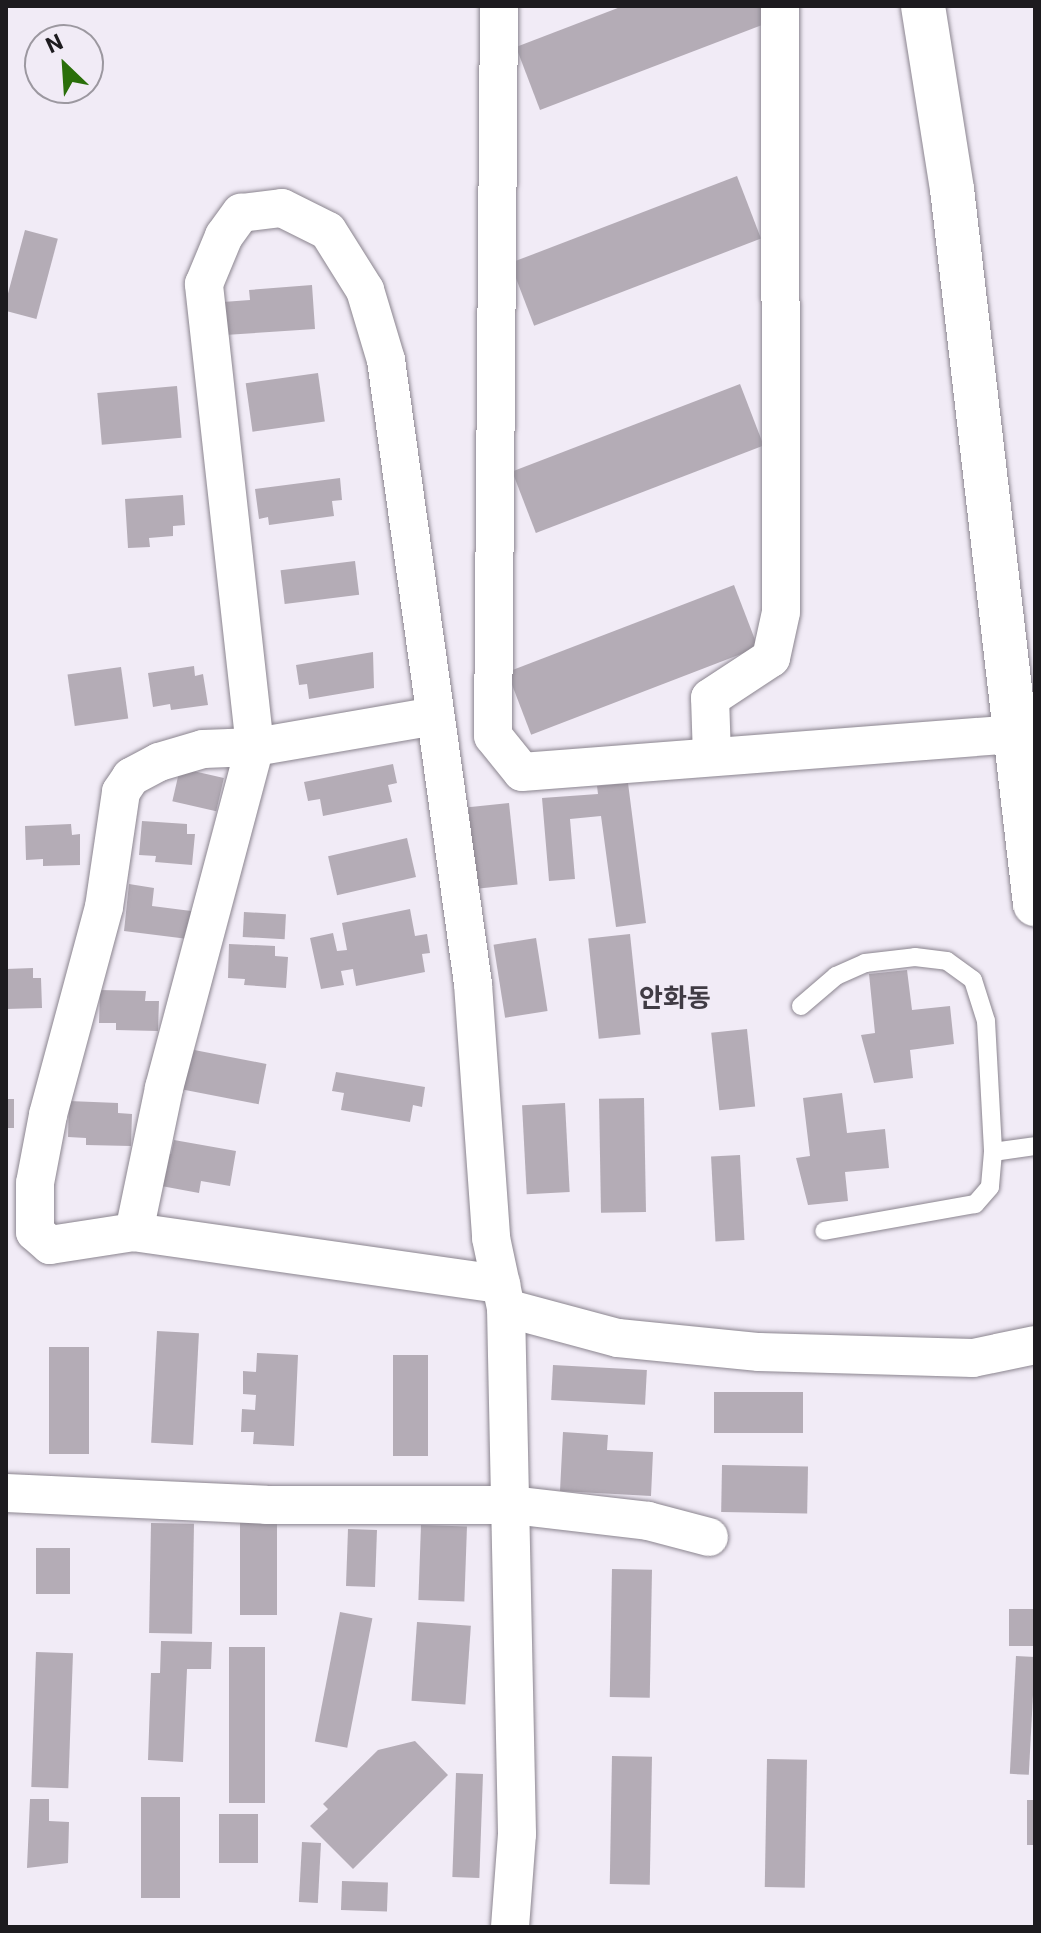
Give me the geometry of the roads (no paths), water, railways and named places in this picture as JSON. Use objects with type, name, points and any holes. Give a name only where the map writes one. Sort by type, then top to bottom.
[{"type":"street","points":[[499,6],[493,736],[522,772],[1015,734]]},
{"type":"street","points":[[712,757],[710,698],[771,658],[781,612],[780,6]]},
{"type":"street","points":[[923,6],[952,189],[1035,904]]},
{"type":"street","points":[[134,1232],[164,1088],[255,747],[204,284],[224,236],[241,213],[282,208],[328,231],[365,290],[386,360],[473,984],[491,1238],[504,1296],[512,1505],[517,1834],[510,1927]]},
{"type":"street","points":[[435,716],[255,747],[203,749],[159,762],[131,777],[121,792],[104,907],[48,1115],[35,1183],[35,1232],[50,1245],[134,1232],[504,1296],[618,1338],[759,1352],[973,1358],[1035,1345]]},
{"type":"street","points":[[6,1493],[266,1505],[512,1505],[648,1521],[709,1537]]},
{"type":"lane","points":[[801,1006],[836,976],[865,963],[915,957],[947,961],[973,980],[986,1021],[993,1152],[990,1187],[975,1204],[824,1231]]},
{"type":"lane","points":[[993,1152],[1035,1146]]},
{"type":"district","name":"안화동","points":[[675,999]]}]
